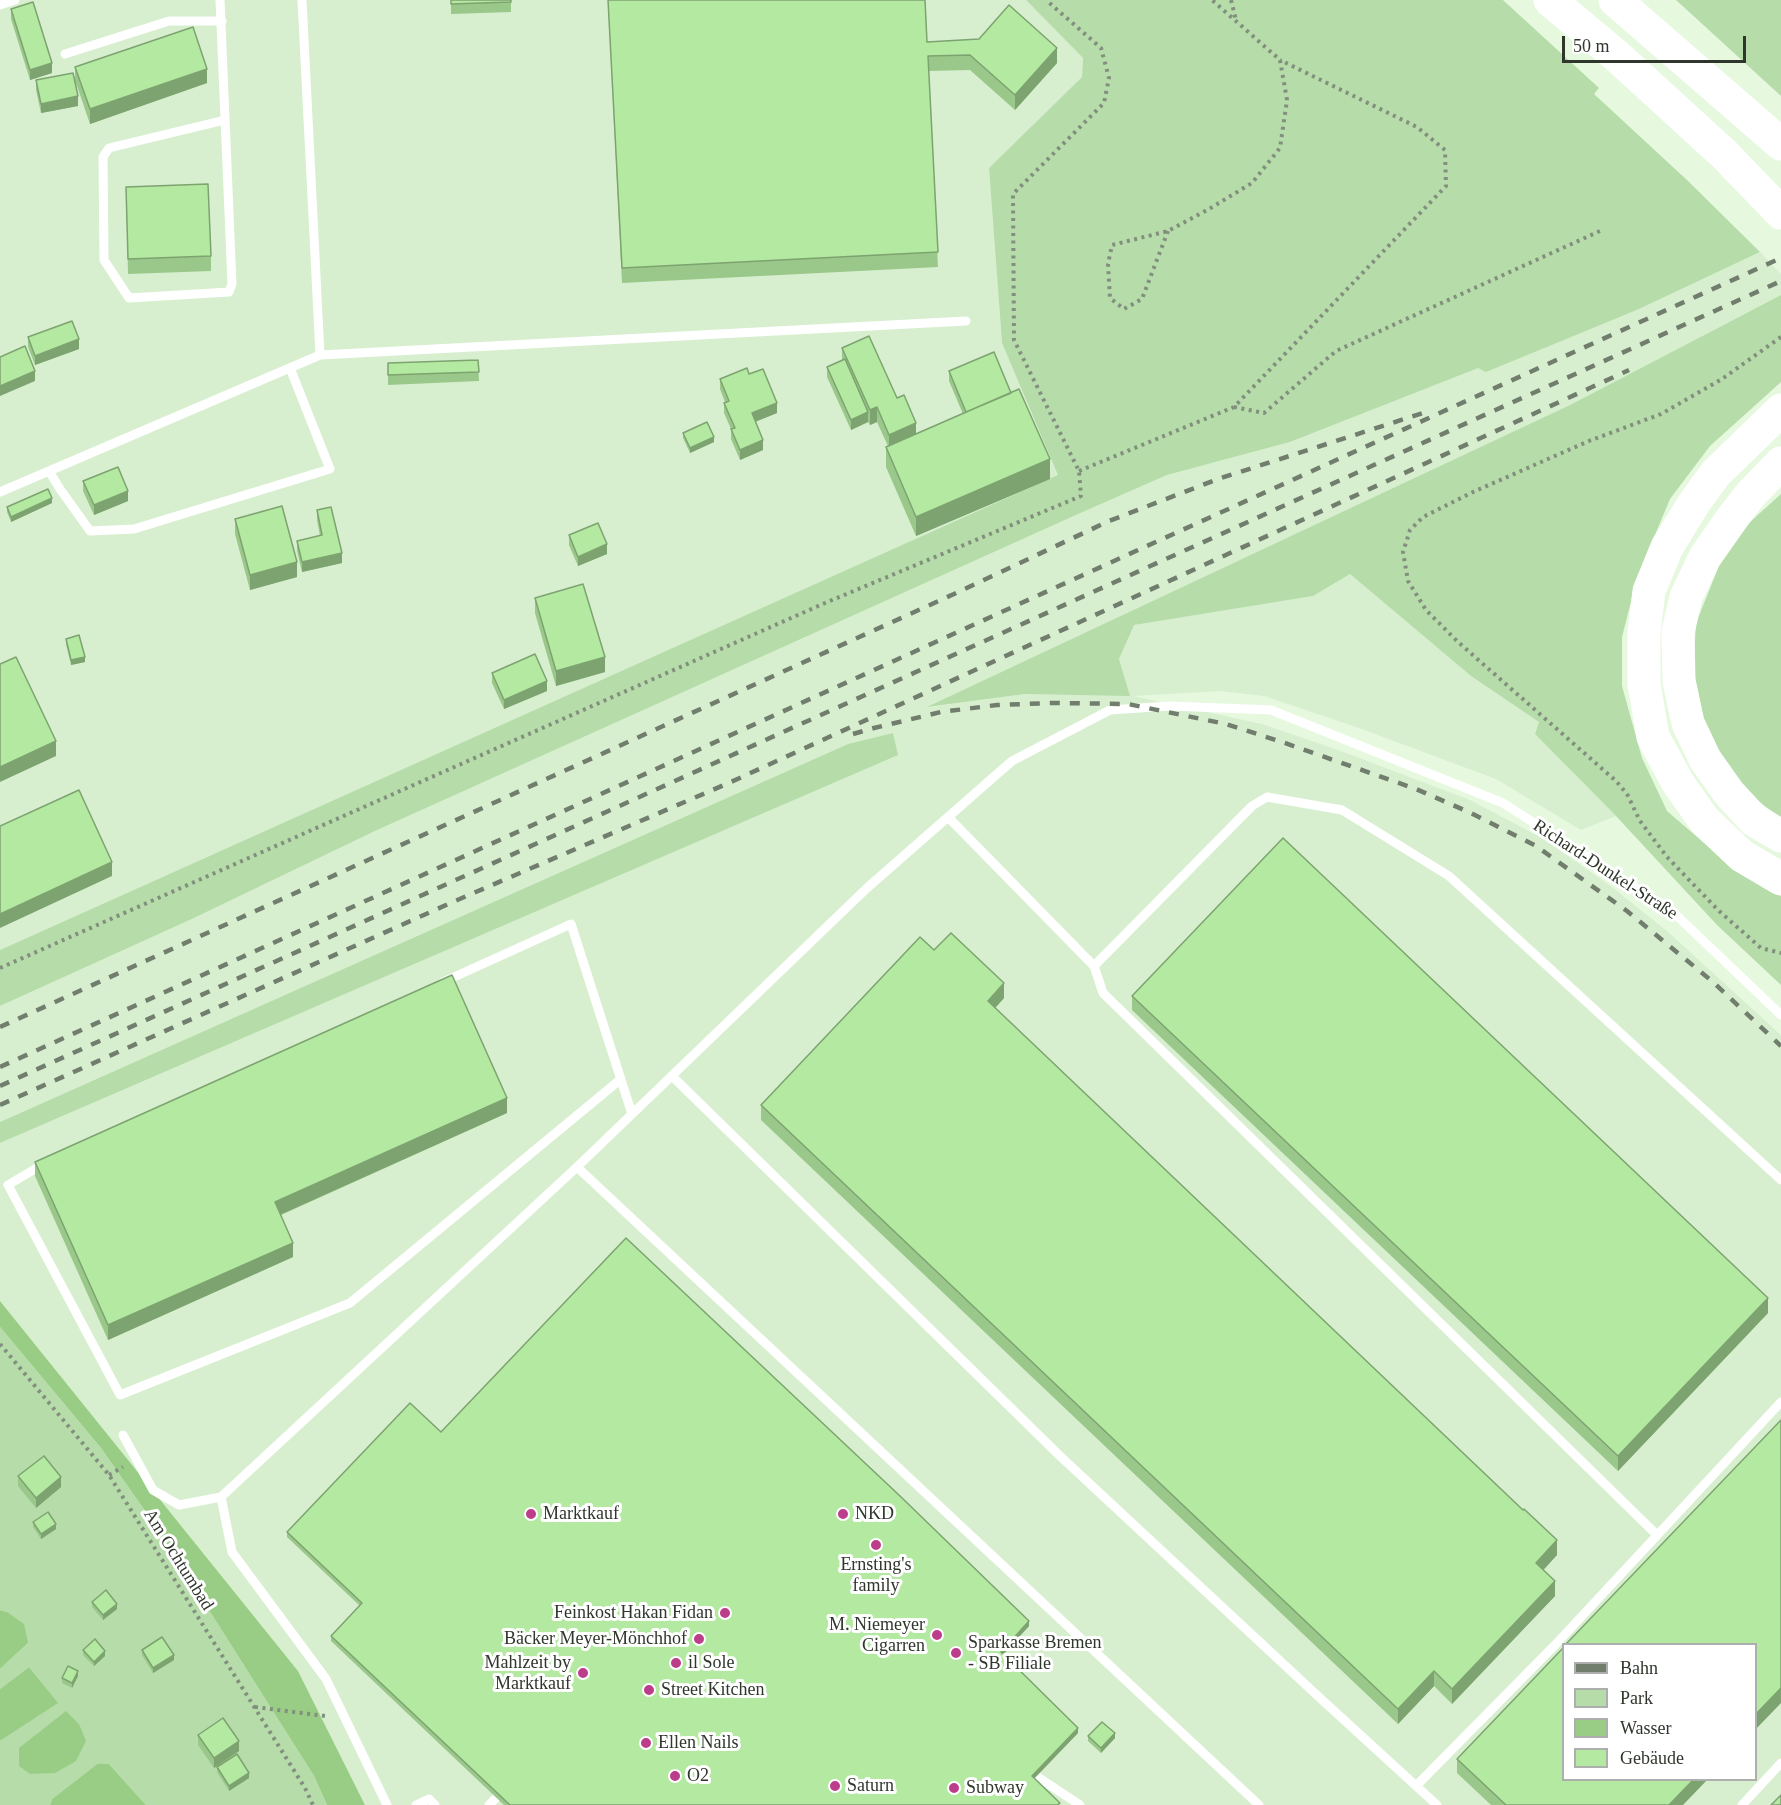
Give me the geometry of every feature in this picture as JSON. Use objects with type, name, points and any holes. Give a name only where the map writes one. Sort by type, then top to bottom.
[{"type":"highway","points":[[1550,0],[1619,58],[1724,154],[1781,213]]},
{"type":"highway","points":[[1615,0],[1781,144]]},
{"type":"highway","points":[[1781,410],[1716,473],[1694,503],[1667,547],[1649,591],[1644,632],[1644,684],[1653,737],[1678,783],[1704,820],[1742,856],[1781,879]]},
{"type":"highway","points":[[1781,463],[1751,494],[1705,557],[1686,597],[1678,632],[1679,681],[1688,723],[1705,759],[1729,793],[1754,820],[1781,836]]},
{"type":"highway","points":[[1751,494],[1781,473]]},
{"type":"lane","points":[[0,5],[15,0]]},
{"type":"lane","points":[[220,0],[232,284],[229,292],[129,298],[104,260],[104,157],[109,148],[225,120]]},
{"type":"lane","points":[[302,0],[320,355]]},
{"type":"lane","points":[[65,54],[169,21],[222,21]]},
{"type":"lane","points":[[0,492],[320,355],[966,321]]},
{"type":"lane","points":[[49,471],[90,531],[134,530],[330,469],[290,368]]},
{"type":"lane","name":"Richard-Dunkel-Straße","points":[[221,1497],[577,1167],[867,888],[1012,761],[1110,710],[1169,706],[1271,710],[1503,803],[1673,912],[1781,1015]]},
{"type":"lane","points":[[1094,966],[1252,806],[1267,797],[1342,810],[1449,876],[1781,1180]]},
{"type":"lane","points":[[948,817],[1094,966],[1103,993],[1657,1535]]},
{"type":"lane","points":[[435,986],[571,924],[632,1114]]},
{"type":"lane","points":[[672,1076],[1060,1456],[1437,1805]]},
{"type":"lane","points":[[55,1158],[8,1185],[120,1395],[350,1303],[621,1079]]},
{"type":"lane","points":[[577,1167],[1259,1805]]},
{"type":"lane","points":[[1416,1786],[1556,1644],[1781,1402]]},
{"type":"lane","points":[[123,1435],[153,1490],[179,1505],[221,1497],[232,1552],[326,1679],[387,1805]]},
{"type":"lane","points":[[1017,1763],[1080,1805]]},
{"type":"lane","points":[[1742,1805],[1781,1764]]},
{"type":"lane","points":[[416,1805],[429,1799],[435,1805]]},
{"type":"path","points":[[0,968],[825,603],[1081,496],[1079,471],[1014,340],[1013,194],[1104,103],[1109,78],[1101,48],[1046,0]]},
{"type":"path","points":[[1079,471],[1234,407],[1446,186],[1445,150],[1416,127],[1280,60],[1212,0]]},
{"type":"path","points":[[1231,0],[1236,21]]},
{"type":"path","points":[[1168,231],[1142,299],[1124,309],[1110,298],[1108,264],[1112,245],[1168,231],[1252,183],[1280,148],[1287,100],[1280,60]]},
{"type":"path","points":[[1234,407],[1264,413],[1336,351],[1600,231]]},
{"type":"path","points":[[1781,337],[1722,379],[1661,414],[1589,441],[1473,492],[1423,517],[1410,530],[1403,552],[1408,581],[1426,610],[1458,642],[1616,781],[1627,794],[1640,821],[1667,857],[1719,911],[1761,948],[1781,953]]},
{"type":"path","name":"Am Ochtumbad","points":[[0,1344],[109,1475],[306,1788],[313,1805]]},
{"type":"path","points":[[254,1707],[344,1718]]},
{"type":"shaded area","points":[[0,0],[1026,0],[1083,58],[1082,77],[989,168],[1002,343],[1059,475],[0,950]]},
{"type":"shaded area","points":[[1760,252],[1781,274],[1781,295],[1570,405],[930,707],[1025,694],[1129,695],[1119,659],[1133,625],[1312,596],[1350,574],[1471,676],[1540,722],[1535,734],[1616,816],[1581,830],[1496,779],[1359,728],[1264,696],[1220,691],[1133,696],[1262,724],[1470,800],[1544,839],[1612,887],[1667,931],[1781,1035],[1781,1805],[365,1805],[298,1671],[0,1301],[0,1143],[897,755],[893,733],[848,744],[0,1122],[0,1006],[194,918],[375,831],[1167,475],[1290,442],[1478,367],[1639,309]]},
{"type":"shaded area","points":[[0,1301],[298,1671],[365,1805],[327,1805],[314,1776],[157,1528],[101,1448],[0,1327]]},
{"type":"green space","points":[[1026,0],[1503,0],[1599,88],[1594,94],[1687,180],[1760,252],[1639,309],[1486,372],[1478,368],[1290,442],[1167,475],[375,831],[194,918],[0,1006],[0,950],[1058,475],[1002,343],[989,168],[1082,77],[1083,58]]},
{"type":"green space","points":[[1676,0],[1781,0],[1781,96]]},
{"type":"green space","points":[[1781,295],[1781,382],[1710,446],[1670,499],[1637,578],[1622,637],[1622,686],[1642,758],[1667,811],[1733,868],[1781,896],[1781,985],[1717,925],[1616,816],[1535,734],[1539,722],[1471,676],[1350,574],[1313,596],[1134,625],[1119,659],[1130,696],[1025,694],[927,707],[1570,405]]},
{"type":"green space","points":[[1781,494],[1781,818],[1750,795],[1729,772],[1704,720],[1695,677],[1694,657],[1696,623],[1719,566],[1750,522]]},
{"type":"green space","points":[[893,733],[898,755],[0,1143],[0,1122],[848,744]]},
{"type":"green space","points":[[0,1327],[101,1448],[157,1528],[314,1776],[327,1805],[146,1805],[109,1764],[97,1764],[52,1799],[50,1805],[0,1805],[0,1741],[57,1703],[29,1667],[0,1689],[0,1669],[28,1643],[7,1612],[0,1610]]},
{"type":"water","points":[[0,1610],[24,1624],[28,1643],[0,1669]]},
{"type":"water","points":[[29,1667],[58,1703],[0,1741],[0,1689]]},
{"type":"water","points":[[66,1711],[79,1724],[86,1741],[76,1761],[55,1773],[30,1774],[19,1766],[19,1748]]},
{"type":"water","points":[[97,1764],[109,1764],[146,1805],[50,1805],[52,1799]]},
{"type":"building","points":[[451,0],[511,0],[511,2],[451,4]]},
{"type":"building","points":[[608,0],[925,0],[927,42],[979,39],[1009,5],[1057,48],[1015,95],[970,55],[928,56],[938,252],[622,268]]},
{"type":"building","points":[[33,2],[52,63],[30,70],[11,9]]},
{"type":"building","points":[[193,27],[207,69],[90,109],[75,67]]},
{"type":"building","points":[[73,73],[78,96],[41,104],[36,80]]},
{"type":"building","points":[[208,184],[211,256],[128,259],[126,187]]},
{"type":"building","points":[[72,321],[79,339],[35,356],[28,337]]},
{"type":"building","points":[[869,336],[897,398],[904,395],[916,423],[889,435],[877,407],[870,410],[842,348]]},
{"type":"building","points":[[25,346],[35,371],[0,386],[0,357]]},
{"type":"building","points":[[994,352],[1011,393],[966,412],[949,371]]},
{"type":"building","points":[[845,359],[868,412],[851,420],[827,367]]},
{"type":"building","points":[[478,360],[479,372],[388,375],[388,363]]},
{"type":"building","points":[[747,368],[749,374],[763,369],[777,403],[752,413],[763,440],[740,450],[731,429],[735,428],[724,403],[729,401],[720,379]]},
{"type":"building","points":[[1019,389],[1050,459],[916,517],[886,447]]},
{"type":"building","points":[[707,422],[714,437],[690,448],[683,433]]},
{"type":"building","points":[[118,467],[128,491],[94,505],[83,481]]},
{"type":"building","points":[[48,489],[52,498],[11,517],[7,507]]},
{"type":"building","points":[[282,506],[297,562],[250,575],[235,519]]},
{"type":"building","points":[[331,507],[342,553],[302,562],[297,541],[322,535],[317,510]]},
{"type":"building","points":[[598,523],[607,544],[578,557],[569,535]]},
{"type":"building","points":[[583,584],[605,657],[556,671],[535,598]]},
{"type":"building","points":[[79,635],[85,657],[71,660],[66,639]]},
{"type":"building","points":[[535,654],[547,681],[504,700],[492,673]]},
{"type":"building","points":[[16,657],[56,741],[0,767],[0,664]]},
{"type":"building","points":[[79,790],[112,862],[0,914],[0,826]]},
{"type":"building","points":[[1283,838],[1768,1298],[1618,1456],[1132,996]]},
{"type":"building","points":[[951,933],[1004,983],[988,1001],[1557,1540],[1536,1563],[1555,1581],[1452,1689],[1434,1671],[1398,1709],[761,1105],[920,937],[934,950]]},
{"type":"building","points":[[452,975],[507,1098],[275,1202],[293,1243],[108,1325],[35,1162]]},
{"type":"building","points":[[626,1238],[1029,1621],[1001,1652],[1078,1728],[1032,1776],[1060,1803],[1057,1805],[510,1805],[331,1636],[362,1603],[287,1532],[410,1403],[441,1432]]},
{"type":"building","points":[[1781,1420],[1781,1688],[1757,1713],[1757,1643],[1567,1643]]},
{"type":"building","points":[[44,1456],[61,1477],[36,1498],[18,1476]]},
{"type":"building","points":[[48,1512],[56,1524],[41,1534],[33,1522]]},
{"type":"building","points":[[106,1590],[117,1604],[103,1615],[92,1602]]},
{"type":"building","points":[[162,1637],[174,1655],[153,1668],[142,1650]]},
{"type":"building","points":[[95,1639],[105,1651],[94,1662],[83,1650]]},
{"type":"building","points":[[1562,1649],[1562,1781],[1692,1781],[1669,1805],[1506,1805],[1457,1759]]},
{"type":"building","points":[[68,1666],[78,1671],[72,1683],[62,1678]]},
{"type":"building","points":[[223,1718],[239,1741],[214,1758],[198,1735]]},
{"type":"building","points":[[1102,1722],[1115,1733],[1101,1748],[1088,1736]]},
{"type":"building","points":[[237,1754],[249,1773],[229,1786],[217,1767]]},
{"type":"building","points":[[1781,1795],[1781,1805],[1771,1805]]},
{"type":"railway","points":[[0,1067],[1781,258]]},
{"type":"railway","points":[[0,1086],[1781,281]]},
{"type":"railway","points":[[0,1105],[455,901],[731,782],[1629,370]]},
{"type":"railway","points":[[0,1027],[954,594],[1109,521],[1218,479],[1426,412]]},
{"type":"railway","points":[[853,734],[941,712],[997,705],[1128,704],[1226,724],[1282,742],[1416,789],[1471,813],[1536,846],[1627,911],[1713,982],[1781,1046]]},
{"type":"place","name":"Marktkauf","points":[[531,1514]]},
{"type":"place","name":"NKD","points":[[843,1514]]},
{"type":"place","name":"Ernsting's family","points":[[876,1545]]},
{"type":"place","name":"Feinkost Hakan Fidan","points":[[725,1613]]},
{"type":"place","name":"M. Niemeyer Cigarren","points":[[937,1635]]},
{"type":"place","name":"Bäcker Meyer-Mönchhof","points":[[699,1639]]},
{"type":"place","name":"Sparkasse Bremen - SB Filiale","points":[[956,1653]]},
{"type":"place","name":"il Sole","points":[[676,1663]]},
{"type":"place","name":"Mahlzeit by Marktkauf","points":[[583,1673]]},
{"type":"place","name":"Street Kitchen","points":[[649,1690]]},
{"type":"place","name":"Ellen Nails","points":[[646,1743]]},
{"type":"place","name":"O2","points":[[675,1776]]},
{"type":"place","name":"Saturn","points":[[835,1786]]},
{"type":"place","name":"Subway","points":[[954,1788]]}]
